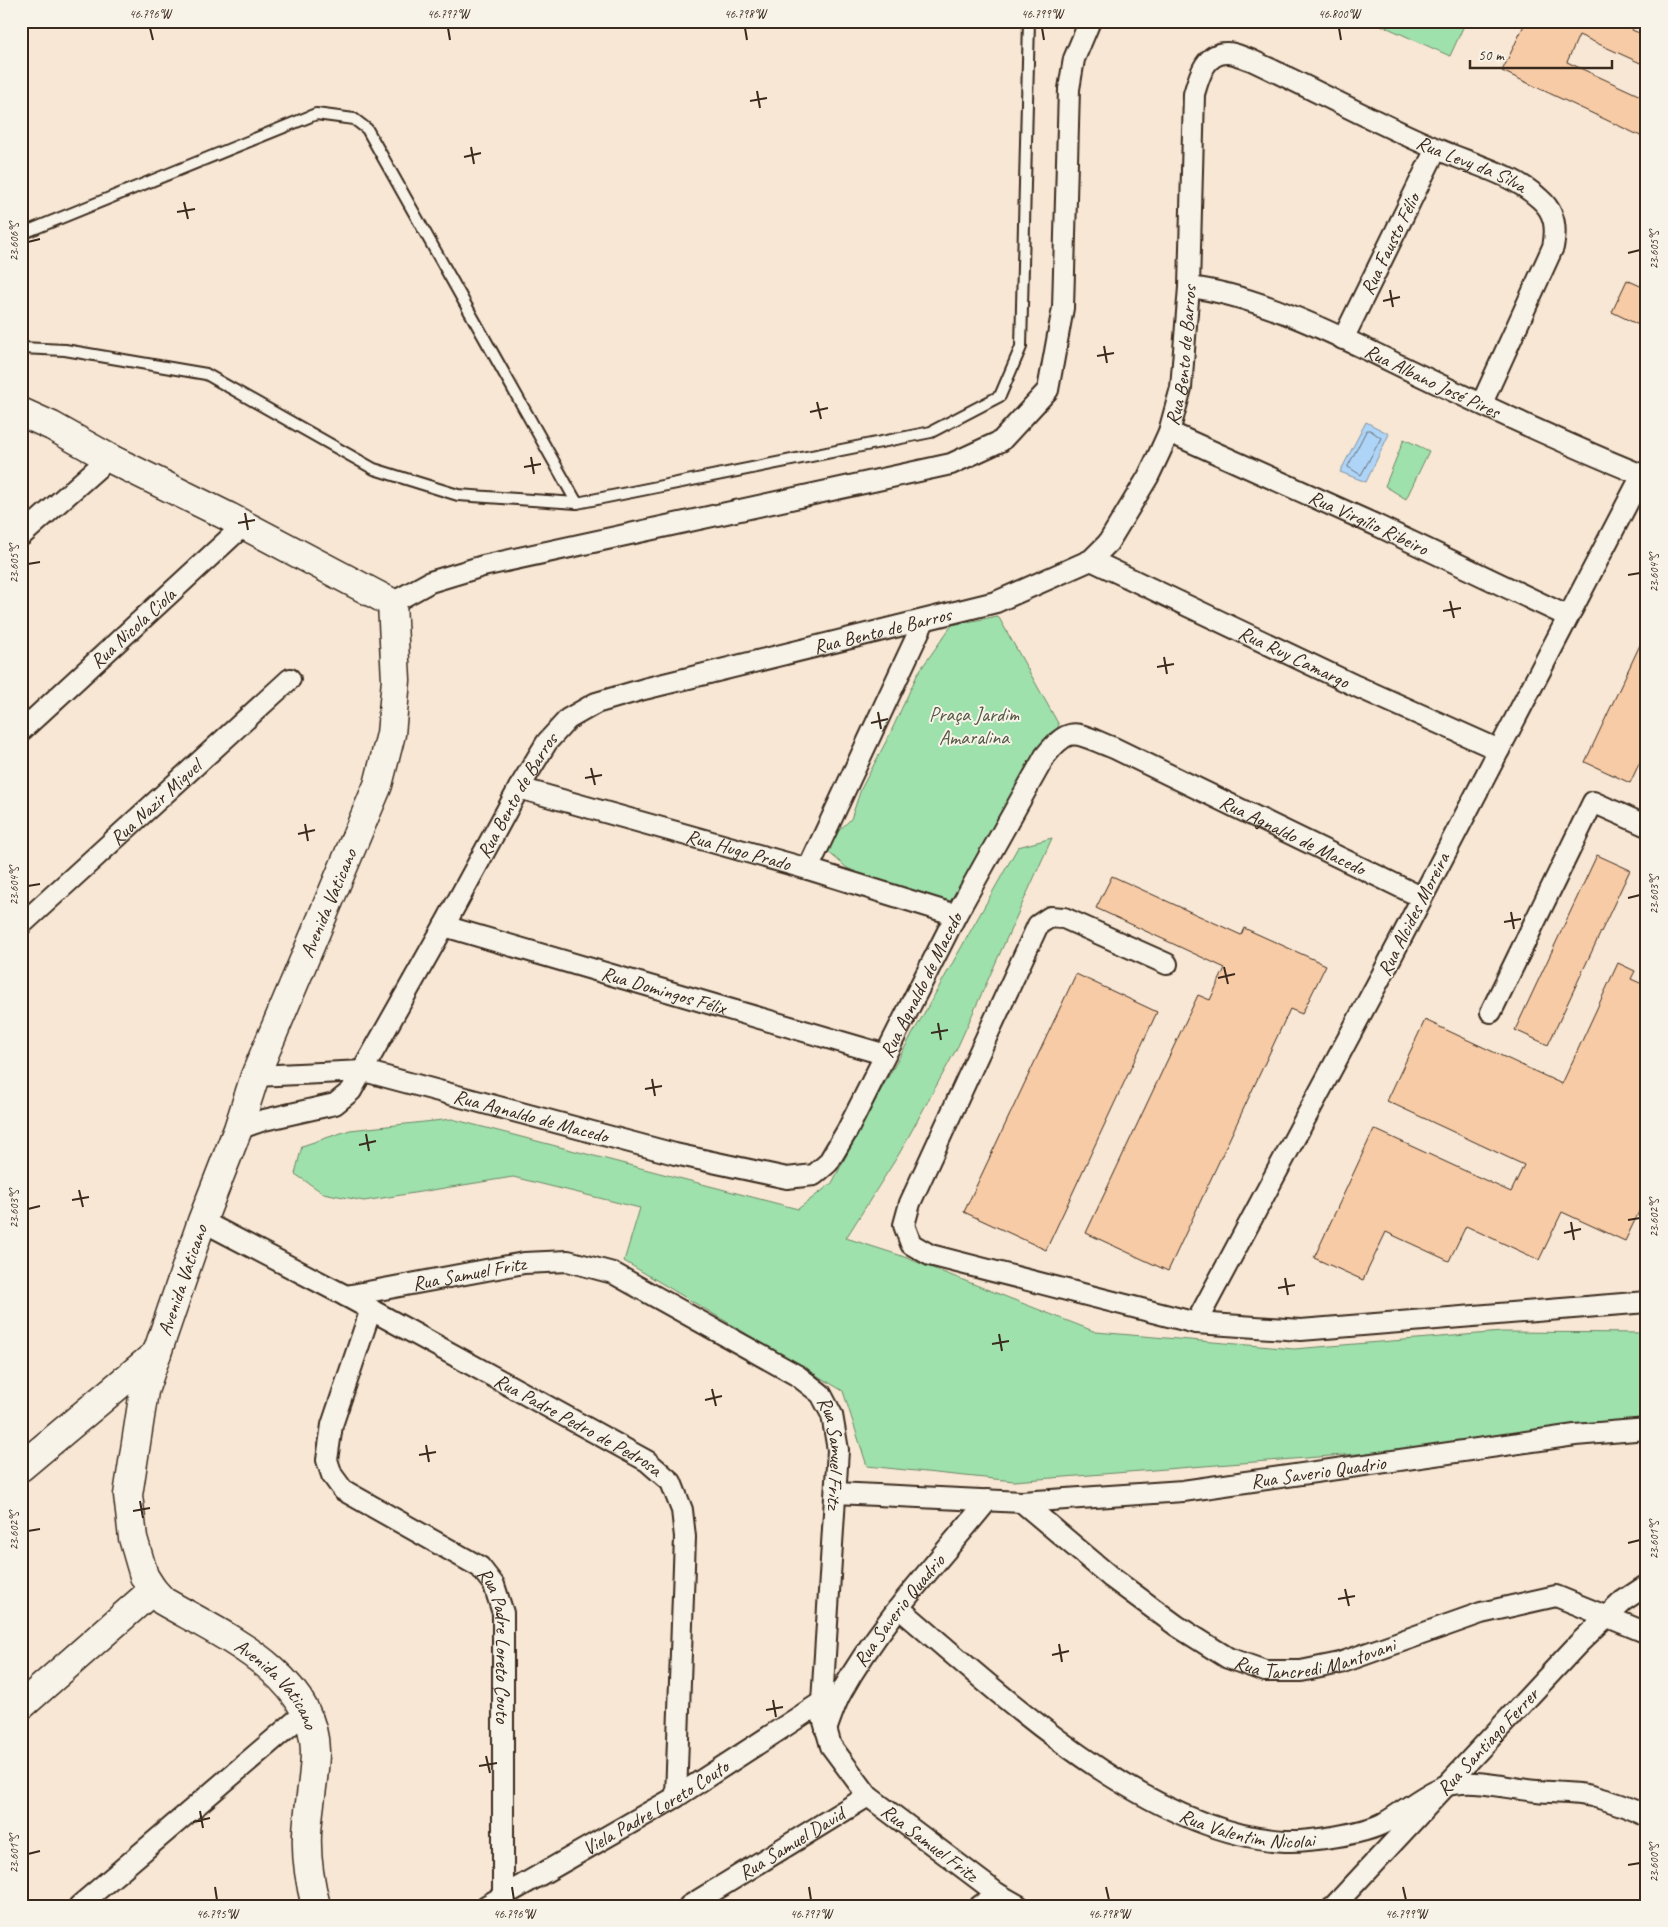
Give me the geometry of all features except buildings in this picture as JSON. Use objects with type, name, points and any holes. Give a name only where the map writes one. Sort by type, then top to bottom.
[{"type":"street","points":[[21,412],[52,426],[109,458],[244,524],[392,602],[430,582],[484,566],[951,464],[1001,441],[1048,390],[1063,308],[1069,89],[1074,59],[1090,21]]},
{"type":"street","name":"Rua Levy da Silva","points":[[1200,70],[1213,57],[1228,53],[1251,60],[1436,149],[1516,182],[1540,199],[1552,214],[1556,232],[1553,247],[1482,403]]},
{"type":"street","name":"Rua Bento de Barros","points":[[238,1129],[264,1120],[335,1104],[351,1091],[364,1071],[519,788],[547,742],[568,720],[596,704],[644,688],[924,620],[1018,594],[1091,560],[1118,528],[1148,477],[1168,432],[1181,388],[1189,287],[1194,94],[1200,70]]},
{"type":"street","name":"Rua Fausto Félio","points":[[1343,339],[1436,149]]},
{"type":"street","name":"Rua Albano José Pires","points":[[1189,287],[1208,289],[1256,303],[1343,339],[1482,403],[1644,470],[1627,504]]},
{"type":"street","name":"Rua Virgílio Ribeiro","points":[[1168,432],[1376,525],[1567,616]]},
{"type":"street","points":[[21,536],[109,458]]},
{"type":"street","name":"Rua Alcides Moreira","points":[[1196,1323],[1627,504]]},
{"type":"street","name":"Rua Nicola Ciola","points":[[21,731],[244,524]]},
{"type":"street","name":"Rua Ruy Camargo","points":[[1091,560],[1356,686],[1499,750]]},
{"type":"street","name":"Avenida Vaticano","points":[[316,1906],[311,1887],[307,1836],[315,1750],[307,1711],[284,1681],[245,1648],[163,1601],[153,1590],[144,1576],[133,1538],[128,1495],[144,1391],[202,1221],[238,1129],[255,1076],[378,785],[391,734],[396,680],[392,602]]},
{"type":"street","points":[[808,870],[924,620]]},
{"type":"street","name":"Rua Nazir Miguel","points":[[21,925],[290,679]]},
{"type":"street","name":"Rua Agnaldo de Macedo","points":[[364,1071],[684,1156],[786,1178],[814,1175],[828,1162],[847,1130],[883,1054],[956,915],[1045,756],[1066,734],[1078,734],[1114,748],[1421,897]]},
{"type":"street","name":"Rua Hugo Prado","points":[[519,788],[808,870],[956,915]]},
{"type":"street","points":[[1491,1012],[1593,802],[1647,826]]},
{"type":"street","points":[[1167,964],[1064,918],[1050,917],[1038,925],[910,1203],[904,1225],[911,1244],[930,1255],[1196,1323],[1301,1330],[1647,1302]]},
{"type":"street","name":"Rua Domingos Félix","points":[[444,926],[883,1054]]},
{"type":"street","points":[[255,1076],[364,1071]]},
{"type":"street","name":"Rua Padre Pedro de Pedrosa","points":[[202,1221],[371,1309],[647,1461],[671,1482],[682,1510],[685,1537],[676,1797]]},
{"type":"street","name":"Rua Samuel Fritz","points":[[346,1296],[524,1262],[568,1261],[613,1273],[798,1376],[821,1394],[832,1416],[836,1441],[836,1493],[822,1702],[826,1730],[831,1746],[868,1796],[998,1894],[1019,1906]]},
{"type":"street","name":"Rua Padre Loreto Couto","points":[[371,1309],[334,1417],[327,1460],[332,1475],[343,1490],[480,1567],[494,1585],[503,1613],[494,1901]]},
{"type":"street","points":[[21,1467],[157,1353]]},
{"type":"street","name":"Rua Saverio Quadrio","points":[[836,1493],[1022,1502],[1183,1491],[1555,1438],[1647,1429]]},
{"type":"street","name":"Rua Saverio Quadrio","points":[[826,1730],[841,1693],[865,1654],[899,1608],[988,1500]]},
{"type":"street","name":"Rua Tancredi Mantovani","points":[[1022,1502],[1112,1578],[1177,1626],[1228,1658],[1265,1671],[1302,1671],[1340,1663],[1481,1614],[1556,1596],[1606,1618],[1647,1633]]},
{"type":"street","name":"Rua Santiago Ferrer","points":[[1334,1906],[1578,1644],[1623,1601],[1647,1585]]},
{"type":"street","points":[[21,1706],[153,1590]]},
{"type":"street","name":"Rua Valentim Nicolai","points":[[899,1608],[1026,1716],[1106,1774],[1177,1812],[1232,1833],[1286,1841],[1334,1837],[1381,1824],[1446,1786],[1477,1783],[1589,1795],[1627,1806],[1647,1816]]},
{"type":"street","name":"Viela Padre Loreto Couto","points":[[494,1901],[676,1797],[822,1702]]},
{"type":"street","points":[[79,1906],[307,1711]]},
{"type":"street","name":"Rua Samuel David","points":[[689,1906],[868,1796]]},
{"type":"street","points":[[980,1906],[998,1894]]},
{"type":"lane","points":[[21,348],[65,350],[206,374],[374,469],[458,495],[576,503],[931,432],[1000,396],[1021,347],[1029,21]]},
{"type":"lane","points":[[21,234],[316,114],[354,119],[367,129],[576,503]]},
{"type":"green space","points":[[1372,21],[1466,21],[1450,56]]},
{"type":"green space","points":[[1404,439],[1429,451],[1406,499],[1385,486]]},
{"type":"green space","name":"Praça Jardim Amaralina","points":[[998,616],[1059,725],[953,908],[889,887],[847,868],[826,850],[831,838],[851,819],[861,789],[889,736],[918,673],[952,625]]},
{"type":"green space","points":[[1052,838],[958,1046],[899,1154],[846,1238],[899,1255],[1096,1332],[1294,1349],[1502,1332],[1647,1333],[1647,1431],[1014,1481],[867,1466],[843,1391],[624,1261],[640,1208],[513,1177],[364,1201],[323,1193],[295,1174],[302,1146],[350,1130],[452,1119],[798,1209],[832,1183],[878,1095],[1018,847]]},
{"type":"water","points":[[1366,422],[1389,434],[1366,482],[1340,472]]}]
